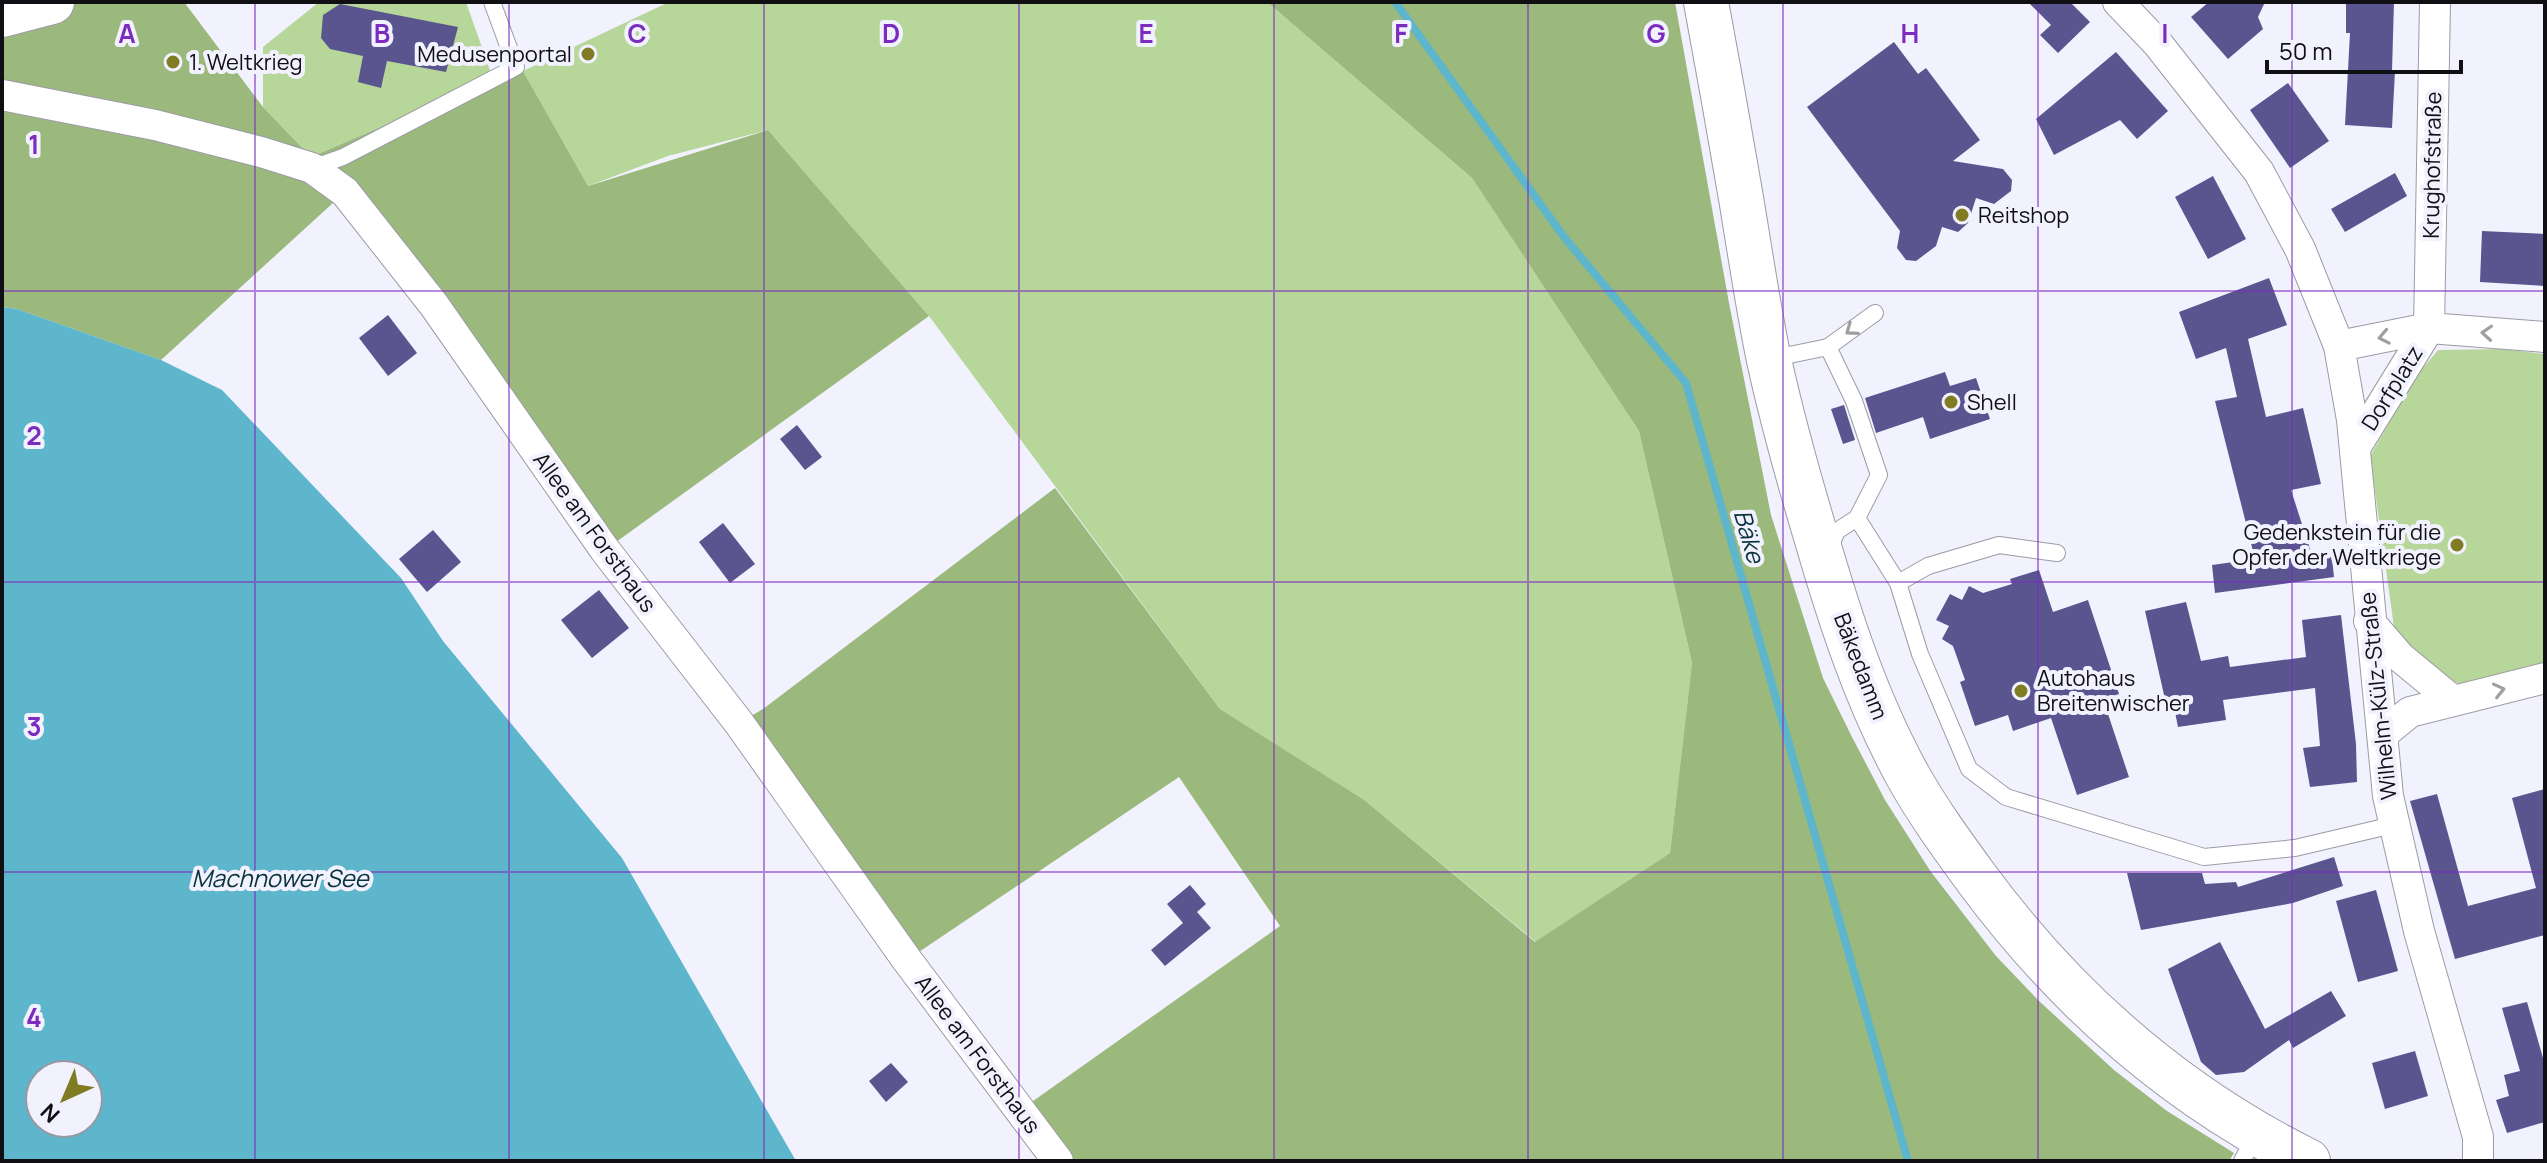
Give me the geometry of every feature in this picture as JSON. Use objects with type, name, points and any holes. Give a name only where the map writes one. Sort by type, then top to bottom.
[{"type":"street","points":[[2,15],[52,2]]},
{"type":"street","name":"Bäkedamm","points":[[1706,2],[1769,359],[1796,466],[1848,639],[1909,777],[1955,849],[2005,916],[2053,972],[2106,1024],[2210,1106],[2249,1148],[2308,1161]]},
{"type":"street","name":"Wilhelm-Külz-Straße","points":[[2118,2],[2158,44],[2259,172],[2300,249],[2339,346],[2355,448],[2384,770],[2393,825],[2419,931],[2478,1137],[2478,1161]]},
{"type":"street","name":"Krughofstraße","points":[[2429,328],[2435,2]]},
{"type":"street","name":"Allee am Forsthaus","points":[[2,95],[155,125],[312,168],[345,192],[434,305],[605,550],[739,723],[907,960],[1058,1161]]},
{"type":"street","name":"Dorfplatz","points":[[2355,448],[2429,328]]},
{"type":"street","name":"Dorfplatz","points":[[2339,346],[2429,328],[2545,337]]},
{"type":"street","points":[[2369,621],[2400,657],[2452,700]]},
{"type":"street","points":[[2383,734],[2410,712],[2545,678]]},
{"type":"lane","points":[[312,168],[343,157],[516,67],[493,3]]},
{"type":"lane","points":[[1769,359],[1828,347],[1875,313]]},
{"type":"lane","points":[[1823,561],[1837,531],[1857,518],[1879,475],[1854,401],[1828,347]]},
{"type":"lane","points":[[1857,518],[1898,583],[1920,654],[1969,769],[2006,797],[2204,857],[2295,848],[2393,825]]},
{"type":"lane","points":[[1898,583],[1928,566],[1999,545],[2057,553]]},
{"type":"green space","points":[[52,2],[184,2],[263,107],[311,157],[493,79],[523,71],[588,186],[768,130],[929,316],[605,550],[345,192],[161,360],[17,309],[2,307],[2,15]]},
{"type":"green space","points":[[319,2],[466,2],[493,79],[311,157],[263,107],[263,47]]},
{"type":"green space","points":[[669,2],[1267,2],[1472,178],[1639,431],[1692,663],[1670,853],[1536,942],[1363,799],[1220,709],[929,316],[768,130],[668,156],[588,186],[523,71]]},
{"type":"green space","points":[[1267,2],[1675,2],[1771,515],[1823,678],[1885,800],[1931,872],[1996,956],[2039,1001],[2114,1070],[2167,1111],[2234,1153],[2229,1161],[1058,1161],[1019,1111],[1280,926],[1179,777],[907,960],[739,723],[763,709],[1055,488],[1220,709],[1363,799],[1535,942],[1670,853],[1692,663],[1639,431],[1472,178]]},
{"type":"green space","points":[[2503,349],[2545,354],[2545,667],[2463,685],[2444,678],[2395,634],[2370,456],[2417,375],[2438,350]]},
{"type":"water","name":"Machnower See","points":[[2,307],[17,309],[161,360],[222,390],[401,578],[443,641],[622,858],[796,1161],[2,1161]]},
{"type":"building","points":[[2028,2],[2070,2],[2090,22],[2058,53],[2040,35],[2051,25]]},
{"type":"building","points":[[2209,2],[2265,2],[2258,17],[2263,29],[2228,59],[2191,17]]},
{"type":"building","points":[[2346,2],[2394,2],[2392,128],[2345,125],[2350,33],[2346,33]]},
{"type":"building","points":[[340,4],[458,27],[446,72],[387,61],[381,88],[358,82],[363,56],[330,49],[321,38],[323,15]]},
{"type":"building","points":[[1894,42],[1918,74],[1926,68],[1980,140],[1953,161],[2003,169],[2012,180],[2011,191],[1994,204],[1976,198],[1968,223],[1958,232],[1942,227],[1936,246],[1916,261],[1906,260],[1897,248],[1900,231],[1807,107]]},
{"type":"building","points":[[2116,52],[2168,111],[2137,139],[2120,120],[2054,155],[2036,119]]},
{"type":"building","points":[[2288,83],[2329,141],[2290,168],[2250,110]]},
{"type":"building","points":[[2395,173],[2407,196],[2345,232],[2331,209]]},
{"type":"building","points":[[2213,176],[2246,239],[2208,259],[2175,197]]},
{"type":"building","points":[[2482,231],[2545,234],[2545,286],[2480,282]]},
{"type":"building","points":[[2269,278],[2287,325],[2248,339],[2266,417],[2303,408],[2321,484],[2291,490],[2311,552],[2331,549],[2334,577],[2215,593],[2212,565],[2255,559],[2215,401],[2237,397],[2226,348],[2196,359],[2179,312]]},
{"type":"building","points":[[388,315],[417,353],[388,376],[359,338]]},
{"type":"building","name":"Shell","points":[[1945,372],[1950,386],[1976,378],[1990,419],[1930,439],[1923,417],[1876,433],[1865,398]]},
{"type":"building","points":[[1844,405],[1855,440],[1843,444],[1831,409]]},
{"type":"building","points":[[797,425],[822,457],[805,470],[780,439]]},
{"type":"building","points":[[723,523],[755,564],[730,583],[699,542]]},
{"type":"building","points":[[433,530],[461,562],[427,592],[399,559]]},
{"type":"building","name":"Autohaus Breitenwischer","points":[[2039,570],[2053,612],[2088,600],[2119,694],[2103,699],[2129,777],[2077,795],[2051,718],[2013,731],[2008,715],[1975,726],[1960,682],[1965,680],[1953,646],[1942,639],[1949,626],[1936,620],[1950,594],[1962,600],[1969,586],[1983,593],[2012,584],[2010,579]]},
{"type":"building","points":[[599,590],[629,628],[592,658],[561,620]]},
{"type":"building","points":[[2186,602],[2201,661],[2228,656],[2230,667],[2306,657],[2302,620],[2341,615],[2356,744],[2357,782],[2310,787],[2303,748],[2320,746],[2315,688],[2223,700],[2226,720],[2178,727],[2174,707],[2167,708],[2145,611]]},
{"type":"building","points":[[2545,789],[2545,935],[2455,959],[2410,801],[2437,794],[2468,906],[2536,888],[2512,798]]},
{"type":"building","points":[[2334,857],[2343,886],[2293,903],[2141,930],[2127,873],[2202,873],[2205,884],[2236,882],[2238,887]]},
{"type":"building","points":[[1190,885],[1206,904],[1197,912],[1211,928],[1165,966],[1151,950],[1183,923],[1167,904]]},
{"type":"building","points":[[2376,890],[2398,971],[2358,982],[2336,901]]},
{"type":"building","points":[[2220,942],[2265,1029],[2331,991],[2346,1016],[2293,1048],[2289,1040],[2244,1072],[2216,1075],[2201,1062],[2168,969]]},
{"type":"building","points":[[2527,1002],[2545,1065],[2545,1122],[2507,1133],[2496,1100],[2509,1096],[2504,1075],[2520,1071],[2502,1008]]},
{"type":"building","points":[[2415,1051],[2428,1096],[2385,1109],[2372,1063]]},
{"type":"building","points":[[891,1063],[908,1082],[886,1102],[869,1081]]},
{"type":"waterway","name":"Bäke","points":[[1395,2],[1564,237],[1686,383],[1908,1161]]},
{"type":"place","name":"Medusenportal","points":[[588,54]]},
{"type":"place","name":"1. Weltkrieg","points":[[173,62]]},
{"type":"place","name":"Reitshop","points":[[1962,215]]},
{"type":"place","name":"Shell","points":[[1951,402]]},
{"type":"place","name":"Gedenkstein für die Opfer der Weltkriege","points":[[2457,545]]},
{"type":"place","name":"Autohaus Breitenwischer","points":[[2021,691]]}]
